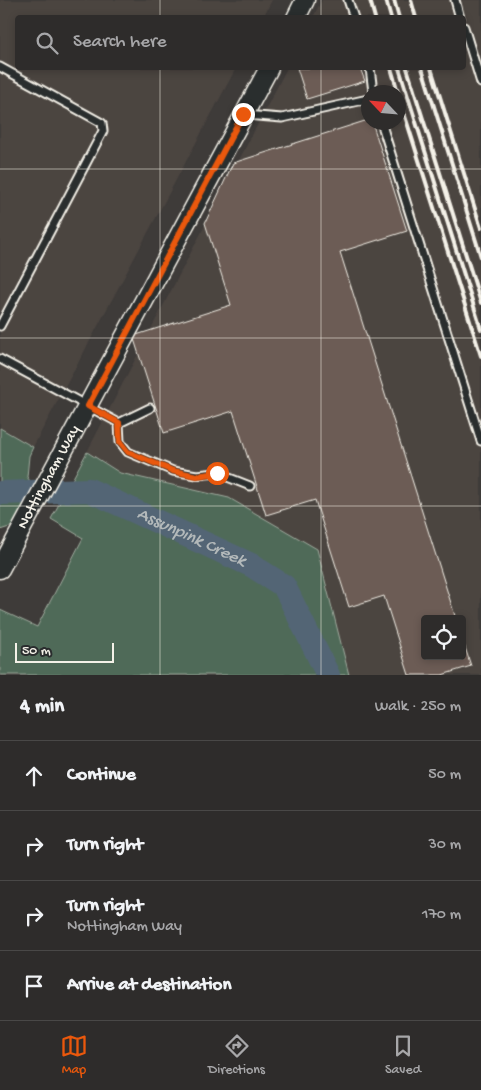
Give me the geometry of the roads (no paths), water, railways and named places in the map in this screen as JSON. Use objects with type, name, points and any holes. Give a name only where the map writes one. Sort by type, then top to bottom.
[{"type":"street","points":[[298,15],[305,0]]},
{"type":"street","name":"Nottingham Way","points":[[0,569],[268,70]]},
{"type":"lane","points":[[348,0],[353,15]]},
{"type":"lane","points":[[455,0],[459,15]]},
{"type":"lane","points":[[466,34],[481,83]]},
{"type":"lane","points":[[0,67],[102,123],[103,130],[0,326]]},
{"type":"lane","points":[[370,70],[371,85]]},
{"type":"lane","points":[[243,114],[282,118],[361,101]]},
{"type":"lane","points":[[384,130],[481,441]]},
{"type":"lane","points":[[0,359],[119,423]]},
{"type":"lane","points":[[119,423],[150,408]]},
{"type":"lane","points":[[119,423],[120,442],[128,452],[173,471],[197,476],[217,473],[250,486]]},
{"type":"waterway","name":"Assunpink Creek","points":[[0,493],[89,490],[251,565],[284,586],[328,675]]},
{"type":"railway","points":[[370,0],[374,15]]},
{"type":"railway","points":[[386,0],[390,15]]},
{"type":"railway","points":[[394,0],[398,15]]},
{"type":"railway","points":[[411,0],[415,15]]},
{"type":"railway","points":[[392,70],[396,85]]},
{"type":"railway","points":[[400,70],[481,329]]},
{"type":"railway","points":[[408,70],[481,303]]},
{"type":"railway","points":[[423,70],[481,257]]},
{"type":"railway","points":[[432,70],[481,228]]},
{"type":"railway","points":[[406,119],[481,356]]}]
